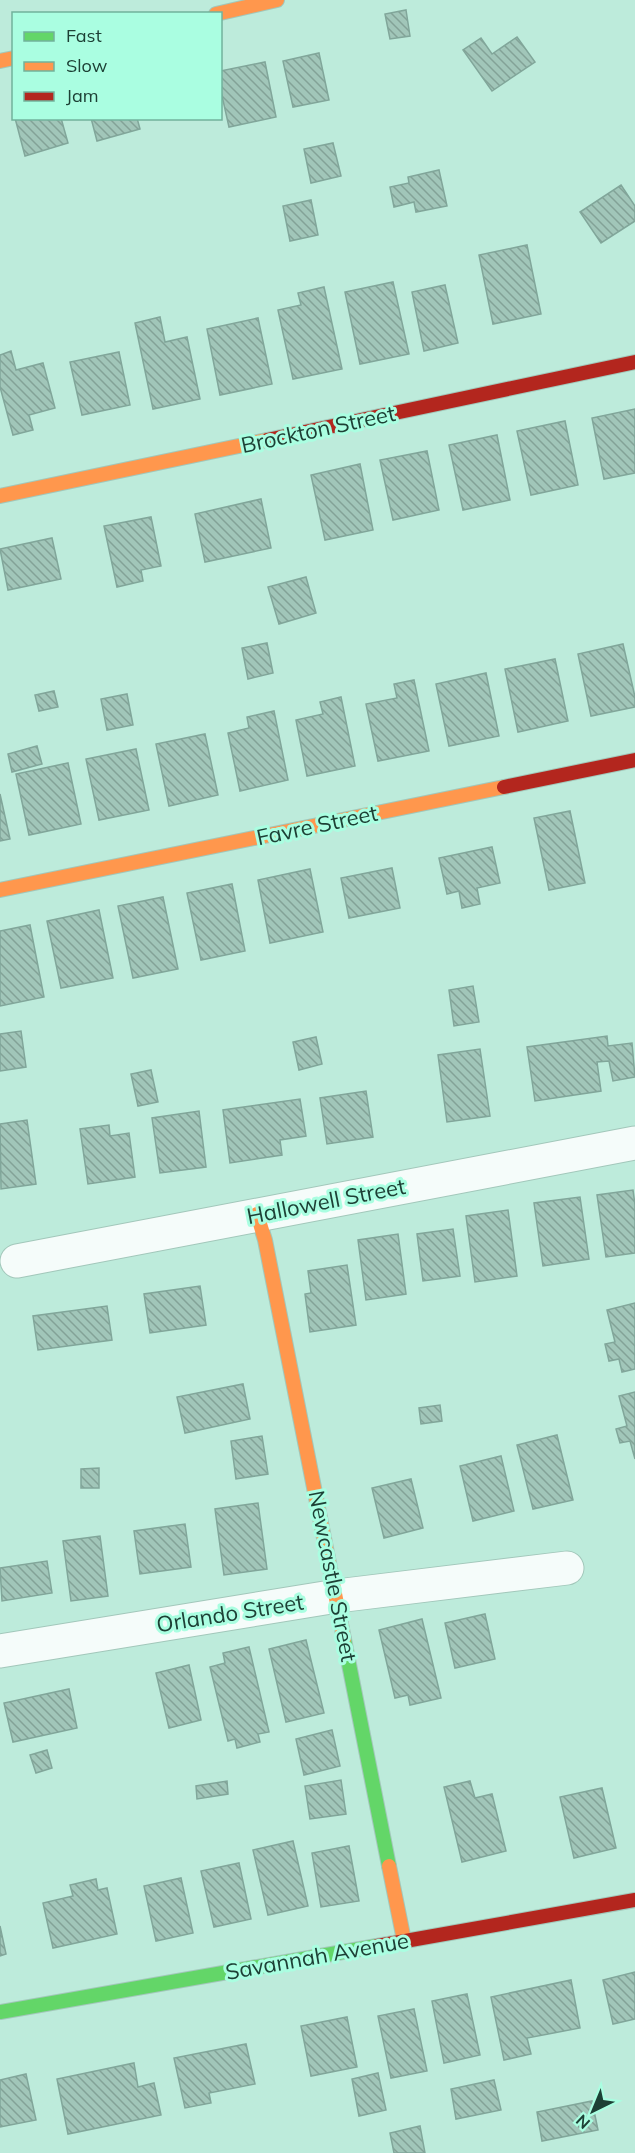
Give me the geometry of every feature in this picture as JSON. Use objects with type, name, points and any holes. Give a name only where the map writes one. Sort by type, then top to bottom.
[{"type":"street","points":[[222,13],[277,0]]},
{"type":"street","name":"Brockton Street","points":[[0,496],[635,362]]},
{"type":"street","name":"Favre Street","points":[[0,890],[635,760]]},
{"type":"street","name":"Hallowell Street","points":[[17,1260],[635,1143]]},
{"type":"street","name":"Newcastle Street","points":[[257,1214],[265,1240],[404,1940]]},
{"type":"street","name":"Orlando Street","points":[[0,1651],[337,1596],[567,1568]]},
{"type":"street","name":"Savannah Avenue","points":[[0,2012],[635,1900]]},
{"type":"building","points":[[406,10],[410,36],[390,39],[385,14]]},
{"type":"building","points":[[517,37],[535,62],[492,91],[463,50],[481,38],[492,54]]},
{"type":"building","points":[[319,53],[329,100],[293,107],[283,61]]},
{"type":"building","points":[[265,62],[276,117],[229,127],[222,96],[222,71]]},
{"type":"building","points":[[16,120],[62,120],[68,143],[25,156]]},
{"type":"building","points":[[92,120],[138,120],[140,129],[97,141]]},
{"type":"building","points":[[333,143],[341,176],[311,183],[304,149]]},
{"type":"building","points":[[439,170],[447,206],[416,212],[414,202],[394,207],[390,187],[409,183],[408,177]]},
{"type":"building","points":[[621,185],[635,206],[635,221],[601,243],[580,212]]},
{"type":"building","points":[[311,200],[318,235],[290,241],[283,206]]},
{"type":"building","points":[[527,245],[541,314],[493,324],[479,255]]},
{"type":"building","points":[[393,282],[409,354],[360,364],[345,292]]},
{"type":"building","points":[[445,285],[458,343],[424,351],[412,292]]},
{"type":"building","points":[[324,287],[342,369],[293,379],[278,310],[301,305],[298,293]]},
{"type":"building","points":[[160,317],[165,342],[187,337],[200,399],[153,409],[135,323]]},
{"type":"building","points":[[258,318],[272,384],[220,395],[207,329]]},
{"type":"building","points":[[11,351],[16,370],[43,363],[55,408],[29,415],[33,430],[13,435],[0,387],[0,355]]},
{"type":"building","points":[[119,352],[130,405],[82,415],[70,362]]},
{"type":"building","points":[[635,409],[635,473],[604,479],[592,418]]},
{"type":"building","points":[[565,421],[578,485],[531,495],[517,431]]},
{"type":"building","points":[[497,435],[510,500],[463,510],[449,445]]},
{"type":"building","points":[[427,451],[439,510],[393,520],[380,460]]},
{"type":"building","points":[[360,464],[373,530],[325,540],[311,475]]},
{"type":"building","points":[[261,499],[271,548],[205,562],[195,514]]},
{"type":"building","points":[[151,517],[161,566],[141,570],[143,581],[117,587],[104,526]]},
{"type":"building","points":[[52,538],[61,579],[8,590],[0,549]]},
{"type":"building","points":[[306,577],[316,613],[279,624],[268,587]]},
{"type":"building","points":[[267,643],[273,673],[248,679],[242,648]]},
{"type":"building","points":[[623,644],[635,697],[635,707],[591,716],[578,654]]},
{"type":"building","points":[[555,659],[568,721],[518,732],[505,669]]},
{"type":"building","points":[[486,673],[499,736],[449,746],[436,684]]},
{"type":"building","points":[[414,680],[429,751],[378,761],[366,704],[397,698],[394,684]]},
{"type":"building","points":[[54,691],[58,707],[39,711],[35,695]]},
{"type":"building","points":[[127,694],[133,725],[107,730],[101,699]]},
{"type":"building","points":[[341,697],[355,766],[307,776],[296,720],[323,714],[320,702]]},
{"type":"building","points":[[274,711],[288,780],[240,791],[228,733],[249,728],[247,717]]},
{"type":"building","points":[[205,734],[218,795],[169,806],[156,744]]},
{"type":"building","points":[[37,746],[42,764],[12,772],[8,754]]},
{"type":"building","points":[[136,749],[149,810],[99,820],[86,759]]},
{"type":"building","points":[[68,763],[81,824],[29,835],[16,774]]},
{"type":"building","points":[[0,794],[10,839],[0,841]]},
{"type":"building","points":[[570,811],[585,883],[549,890],[534,818]]},
{"type":"building","points":[[492,847],[500,883],[477,888],[480,904],[462,908],[459,891],[447,894],[439,858]]},
{"type":"building","points":[[392,868],[400,908],[349,918],[341,878]]},
{"type":"building","points":[[310,869],[323,932],[270,943],[258,880]]},
{"type":"building","points":[[232,884],[245,951],[201,960],[187,893]]},
{"type":"building","points":[[163,897],[178,969],[133,978],[118,906]]},
{"type":"building","points":[[99,910],[113,978],[61,988],[47,921]]},
{"type":"building","points":[[30,925],[44,997],[0,1006],[0,931]]},
{"type":"building","points":[[473,986],[479,1022],[454,1026],[449,990]]},
{"type":"building","points":[[21,1031],[26,1067],[0,1071],[0,1034]]},
{"type":"building","points":[[607,1036],[608,1046],[632,1043],[635,1077],[613,1081],[609,1061],[597,1062],[601,1091],[535,1101],[527,1047]]},
{"type":"building","points":[[316,1037],[322,1064],[299,1070],[293,1042]]},
{"type":"building","points":[[480,1049],[490,1116],[447,1122],[438,1055]]},
{"type":"building","points":[[151,1070],[158,1102],[138,1106],[131,1074]]},
{"type":"building","points":[[366,1091],[373,1137],[327,1144],[320,1098]]},
{"type":"building","points":[[300,1099],[306,1136],[280,1140],[282,1155],[230,1163],[223,1110]]},
{"type":"building","points":[[199,1111],[206,1167],[160,1173],[152,1118]]},
{"type":"building","points":[[27,1120],[36,1184],[1,1189],[0,1124]]},
{"type":"building","points":[[109,1125],[110,1136],[129,1133],[135,1177],[88,1184],[80,1129]]},
{"type":"building","points":[[633,1190],[635,1253],[606,1257],[597,1195]]},
{"type":"building","points":[[580,1197],[589,1259],[543,1266],[534,1203]]},
{"type":"building","points":[[508,1210],[517,1276],[475,1282],[466,1216]]},
{"type":"building","points":[[453,1229],[460,1276],[423,1281],[417,1234]]},
{"type":"building","points":[[398,1234],[406,1294],[366,1300],[358,1240]]},
{"type":"building","points":[[347,1265],[356,1325],[310,1332],[305,1294],[311,1293],[308,1271]]},
{"type":"building","points":[[200,1286],[206,1325],[150,1333],[144,1294]]},
{"type":"building","points":[[635,1303],[635,1369],[622,1372],[619,1359],[609,1361],[605,1344],[615,1342],[607,1310]]},
{"type":"building","points":[[107,1306],[112,1340],[38,1350],[33,1316]]},
{"type":"building","points":[[243,1384],[250,1419],[185,1433],[177,1397]]},
{"type":"building","points":[[635,1392],[635,1459],[630,1441],[620,1443],[616,1429],[627,1426],[619,1396]]},
{"type":"building","points":[[440,1405],[442,1421],[421,1424],[419,1408]]},
{"type":"building","points":[[557,1435],[573,1500],[533,1509],[517,1445]]},
{"type":"building","points":[[262,1436],[268,1474],[236,1479],[231,1441]]},
{"type":"building","points":[[501,1456],[514,1511],[473,1521],[460,1466]]},
{"type":"building","points":[[99,1468],[99,1488],[81,1488],[81,1469]]},
{"type":"building","points":[[411,1479],[423,1528],[384,1538],[372,1488]]},
{"type":"building","points":[[258,1503],[267,1569],[224,1575],[215,1509]]},
{"type":"building","points":[[185,1524],[191,1567],[140,1574],[134,1531]]},
{"type":"building","points":[[100,1536],[108,1596],[71,1601],[63,1541]]},
{"type":"building","points":[[47,1561],[52,1593],[2,1601],[0,1568]]},
{"type":"building","points":[[485,1614],[495,1659],[455,1668],[445,1623]]},
{"type":"building","points":[[422,1619],[441,1698],[410,1705],[408,1695],[395,1698],[379,1630]]},
{"type":"building","points":[[306,1640],[324,1713],[286,1722],[269,1649]]},
{"type":"building","points":[[249,1647],[269,1732],[258,1734],[260,1742],[237,1748],[235,1739],[228,1741],[210,1667],[225,1663],[223,1653]]},
{"type":"building","points":[[189,1665],[201,1720],[169,1728],[156,1673]]},
{"type":"building","points":[[69,1689],[77,1728],[13,1742],[4,1703]]},
{"type":"building","points":[[332,1730],[340,1766],[304,1775],[296,1739]]},
{"type":"building","points":[[47,1750],[52,1768],[36,1773],[30,1755]]},
{"type":"building","points":[[341,1780],[346,1814],[310,1819],[305,1786]]},
{"type":"building","points":[[227,1781],[228,1794],[197,1799],[196,1786]]},
{"type":"building","points":[[470,1781],[475,1798],[492,1794],[506,1851],[462,1862],[444,1787]]},
{"type":"building","points":[[602,1788],[616,1848],[574,1858],[560,1797]]},
{"type":"building","points":[[293,1841],[308,1906],[268,1915],[253,1850]]},
{"type":"building","points":[[349,1846],[359,1901],[321,1907],[312,1853]]},
{"type":"building","points":[[239,1863],[251,1919],[214,1927],[201,1871]]},
{"type":"building","points":[[181,1878],[193,1933],[156,1941],[144,1886]]},
{"type":"building","points":[[96,1879],[98,1890],[107,1888],[117,1934],[53,1948],[43,1903],[73,1896],[70,1885]]},
{"type":"building","points":[[0,1926],[6,1954],[0,1956]]},
{"type":"building","points":[[635,1972],[635,2019],[613,2024],[603,1980]]},
{"type":"building","points":[[571,1980],[580,2028],[527,2038],[531,2054],[504,2060],[491,1997]]},
{"type":"building","points":[[467,1994],[480,2055],[444,2063],[432,2001]]},
{"type":"building","points":[[414,2009],[427,2071],[391,2078],[378,2016]]},
{"type":"building","points":[[347,2017],[357,2067],[311,2076],[301,2026]]},
{"type":"building","points":[[246,2044],[255,2084],[209,2093],[211,2103],[185,2108],[174,2058]]},
{"type":"building","points":[[134,2063],[138,2087],[154,2083],[161,2115],[68,2134],[57,2079]]},
{"type":"building","points":[[378,2073],[386,2110],[359,2116],[352,2079]]},
{"type":"building","points":[[26,2074],[36,2120],[0,2127],[0,2080]]},
{"type":"building","points":[[494,2080],[501,2110],[456,2119],[451,2089]]},
{"type":"building","points":[[592,2101],[598,2130],[542,2141],[537,2112]]},
{"type":"building","points":[[420,2126],[425,2153],[394,2153],[390,2133]]},
{"type":"traffic: fast","points":[[344,1639],[389,1866]]},
{"type":"traffic: fast","points":[[0,2012],[377,1946]]},
{"type":"traffic: slow","points":[[222,13],[277,0]]},
{"type":"traffic: slow","points":[[0,61],[12,58]]},
{"type":"traffic: slow","points":[[0,496],[267,440]]},
{"type":"traffic: slow","points":[[0,890],[504,787]]},
{"type":"traffic: slow","points":[[257,1214],[265,1240],[344,1639]]},
{"type":"traffic: slow","points":[[389,1866],[404,1940]]},
{"type":"traffic: jam","points":[[267,440],[635,362]]},
{"type":"traffic: jam","points":[[504,787],[635,760]]},
{"type":"traffic: jam","points":[[377,1946],[635,1900]]}]
